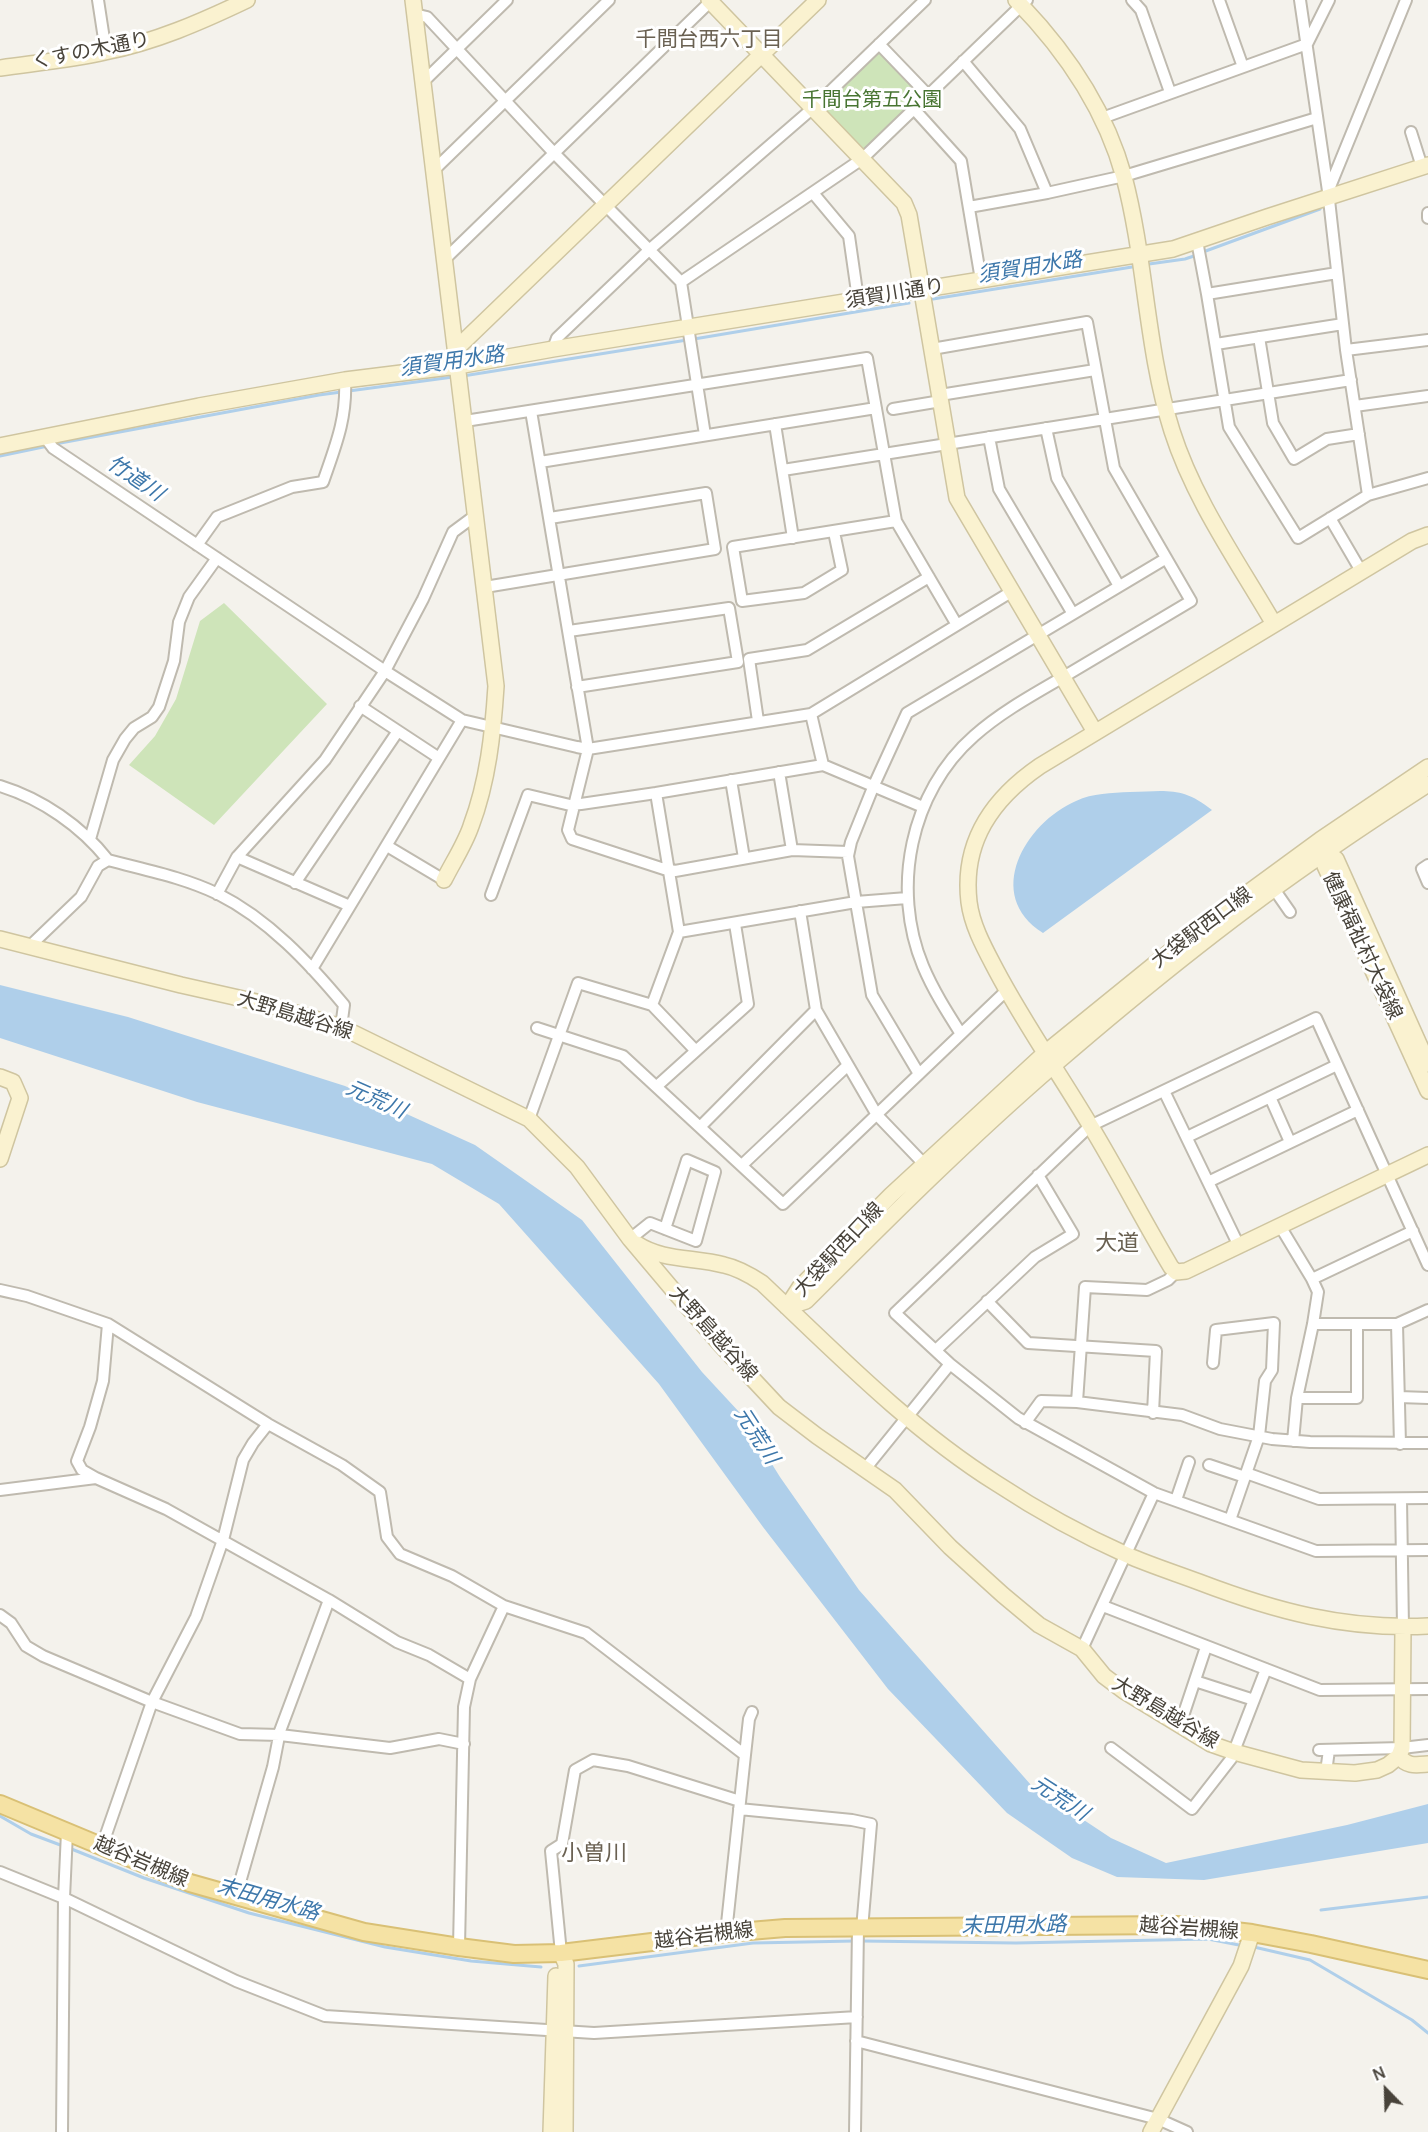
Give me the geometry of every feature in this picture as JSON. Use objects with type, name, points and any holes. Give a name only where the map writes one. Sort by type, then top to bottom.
[{"type":"main road","name":"越谷岩槻線","points":[[0,1804],[66,1842],[102,1846],[190,1883],[364,1932],[514,1954],[561,1953],[784,1928],[859,1935],[1177,1925],[1250,1942],[1428,1970]]},
{"type":"street","points":[[98,0],[106,52]]},
{"type":"street","name":"くすの木通り","points":[[0,68],[106,52],[144,43],[188,27],[247,0]]},
{"type":"street","points":[[423,82],[507,0]]},
{"type":"street","points":[[434,170],[609,0]]},
{"type":"street","points":[[445,259],[711,0],[904,203],[909,215],[959,505],[1095,732]]},
{"type":"street","points":[[456,349],[818,0]]},
{"type":"street","points":[[553,349],[557,338],[649,250],[813,108],[925,0]]},
{"type":"street","points":[[1132,0],[1141,10],[1170,92]]},
{"type":"street","points":[[1220,0],[1243,67]]},
{"type":"street","points":[[1300,0],[1329,194],[1336,273],[1368,495]]},
{"type":"street","points":[[1102,118],[1306,44],[1329,0]]},
{"type":"street","points":[[1329,194],[1406,0]]},
{"type":"street","points":[[681,282],[862,159],[1021,2],[1076,72],[1102,118],[1124,176],[1172,433],[1196,490],[1274,624]]},
{"type":"street","points":[[413,7],[428,17],[554,153],[681,282],[705,435]]},
{"type":"street","points":[[387,846],[444,880],[471,827],[487,772],[494,728],[496,686],[413,7]]},
{"type":"street","points":[[879,44],[928,95]]},
{"type":"street","points":[[963,61],[1020,129],[1047,194]]},
{"type":"street","points":[[914,109],[961,161],[981,280]]},
{"type":"street","points":[[969,207],[1047,194],[1124,176],[1317,118]]},
{"type":"street","points":[[1411,132],[1425,166]]},
{"type":"street","name":"須賀川通り","points":[[0,446],[345,380],[458,366],[1173,249],[1329,194],[1425,166]]},
{"type":"street","points":[[813,194],[849,236],[858,299]]},
{"type":"street","points":[[1197,241],[1229,427],[1298,538],[1368,495],[1428,478]]},
{"type":"street","points":[[1207,294],[1336,273]]},
{"type":"street","points":[[932,349],[1088,322],[1114,468],[1191,601],[1010,709],[975,735],[958,752],[941,775],[923,807],[912,843],[907,898],[923,968],[961,1034]]},
{"type":"street","points":[[1216,344],[1343,324]]},
{"type":"street","points":[[1259,338],[1273,423],[1294,459],[1327,439],[1359,434]]},
{"type":"street","points":[[1346,350],[1428,340]]},
{"type":"street","points":[[465,421],[867,358],[896,521],[957,625]]},
{"type":"street","points":[[893,409],[940,398],[1095,370]]},
{"type":"street","points":[[197,545],[217,517],[292,487],[323,482],[343,424],[346,400],[345,380]]},
{"type":"street","points":[[783,470],[1350,380]]},
{"type":"street","points":[[1354,406],[1428,396]]},
{"type":"street","points":[[540,462],[876,408]]},
{"type":"street","points":[[531,411],[588,749],[568,830],[572,839],[669,870],[792,850],[848,852]]},
{"type":"street","points":[[775,424],[793,538]]},
{"type":"street","points":[[1046,428],[1057,478],[1119,586]]},
{"type":"street","points":[[44,436],[52,448],[384,671],[462,720],[588,749],[811,714],[1011,592]]},
{"type":"street","points":[[989,437],[999,489],[1073,614]]},
{"type":"street","points":[[485,587],[715,549],[706,493],[550,518]]},
{"type":"street","points":[[217,894],[237,857],[325,760],[384,671],[423,599],[453,532],[476,515]]},
{"type":"street","points":[[1330,518],[1361,571]]},
{"type":"street","points":[[834,532],[842,570],[804,593],[742,601],[733,548],[896,521]]},
{"type":"street","points":[[1176,1272],[1006,990],[975,928],[969,904],[968,876],[972,851],[980,828],[996,804],[1016,782],[1361,571],[1412,541],[1428,535]]},
{"type":"street","points":[[90,839],[113,760],[134,728],[152,717],[159,707],[174,661],[179,622],[189,597],[216,558]]},
{"type":"street","points":[[919,1074],[872,995],[848,852],[874,785],[907,713],[1166,559]]},
{"type":"street","points":[[758,721],[749,659],[807,650],[929,577]]},
{"type":"street","points":[[569,632],[729,608],[738,662],[577,687]]},
{"type":"street","points":[[360,706],[439,758]]},
{"type":"street","points":[[811,714],[824,765]]},
{"type":"street","points":[[312,969],[462,720]]},
{"type":"street","points":[[296,884],[398,731]]},
{"type":"street","points":[[491,895],[528,795],[575,805],[824,765],[923,807]]},
{"type":"street","name":"大袋駅西口線","points":[[787,1307],[800,1287],[924,1164],[1193,933],[1322,846],[1428,767]]},
{"type":"street","points":[[779,772],[792,850]]},
{"type":"street","points":[[730,780],[744,858]]},
{"type":"street","name":"大袋駅西口線","points":[[787,1307],[806,1301],[1049,1059],[1274,890],[1322,846],[1428,783]]},
{"type":"street","points":[[0,786],[15,790],[53,810],[90,839],[108,861],[186,881],[233,902],[283,939],[344,1005],[341,1027]]},
{"type":"street","points":[[652,1005],[679,932],[656,793]]},
{"type":"street","name":"健康福祉村大袋線","points":[[1322,846],[1336,859],[1428,1064]]},
{"type":"street","name":"健康福祉村大袋線","points":[[1322,846],[1324,866],[1428,1091]]},
{"type":"street","points":[[237,857],[350,906]]},
{"type":"street","points":[[31,945],[81,897],[98,866],[108,861]]},
{"type":"street","points":[[1428,865],[1422,869],[1428,882]]},
{"type":"street","points":[[1274,890],[1290,912]]},
{"type":"street","points":[[679,932],[856,902],[907,898]]},
{"type":"street","points":[[800,911],[816,1010],[877,1115],[924,1164]]},
{"type":"street","points":[[657,1086],[748,1005],[735,924]]},
{"type":"street","name":"大野島越谷線","points":[[0,939],[270,1005],[341,1027],[529,1119],[576,1167],[630,1239],[721,1345],[779,1407],[895,1490],[950,1547],[1039,1625],[1082,1649],[1104,1676],[1124,1691],[1211,1744],[1301,1770],[1355,1773],[1377,1770],[1388,1765],[1400,1752]]},
{"type":"street","points":[[529,1119],[578,983],[652,1005],[696,1051]]},
{"type":"street","points":[[537,1028],[623,1056],[783,1204],[1006,990]]},
{"type":"street","points":[[700,1127],[816,1010]]},
{"type":"street","points":[[1428,1265],[1316,1018],[1090,1126],[895,1313],[950,1364],[1025,1423],[1154,1493],[1317,1551],[1428,1550]]},
{"type":"street","points":[[1187,1137],[1337,1065]]},
{"type":"street","points":[[742,1165],[847,1066]]},
{"type":"street","points":[[0,1077],[13,1082],[20,1098],[0,1160]]},
{"type":"street","points":[[1164,1091],[1239,1246]]},
{"type":"street","points":[[1270,1097],[1290,1142]]},
{"type":"street","points":[[1208,1182],[1358,1110]]},
{"type":"street","points":[[1077,1402],[1085,1287],[1147,1290],[1168,1280],[1176,1272],[1186,1271],[1428,1155]]},
{"type":"street","points":[[665,1229],[687,1160],[715,1172],[696,1241],[665,1229],[650,1223],[630,1239],[655,1253],[724,1264],[747,1273],[762,1283],[907,1417],[994,1483],[1126,1555],[1286,1612],[1355,1625],[1428,1626]]},
{"type":"street","points":[[936,1350],[1035,1257],[1073,1234],[1038,1175]]},
{"type":"street","points":[[1280,1226],[1318,1292],[1297,1398],[1293,1441]]},
{"type":"street","points":[[1312,1279],[1413,1231]]},
{"type":"street","points":[[0,1290],[27,1296],[108,1324],[268,1424],[342,1465],[380,1492],[387,1537],[400,1554],[452,1576],[504,1606],[586,1633],[745,1755]]},
{"type":"street","points":[[987,1301],[1028,1343],[1156,1351],[1153,1413]]},
{"type":"street","points":[[1313,1324],[1397,1324],[1428,1310]]},
{"type":"street","points":[[1214,1363],[1216,1330],[1274,1323],[1272,1370],[1265,1381],[1259,1436],[1230,1520]]},
{"type":"street","points":[[108,1324],[103,1381],[90,1427],[77,1461],[82,1470],[166,1509],[329,1600],[397,1642],[429,1655],[470,1679]]},
{"type":"street","points":[[1297,1398],[1357,1398],[1358,1324]]},
{"type":"street","points":[[1397,1324],[1400,1444]]},
{"type":"street","points":[[865,1469],[950,1364]]},
{"type":"street","points":[[1400,1397],[1428,1398]]},
{"type":"street","points":[[1025,1423],[1041,1401],[1077,1402],[1182,1415],[1220,1429],[1293,1441],[1428,1443]]},
{"type":"street","points":[[102,1846],[152,1702],[196,1617],[223,1540],[243,1460],[268,1424]]},
{"type":"street","points":[[1176,1500],[1189,1462]]},
{"type":"street","points":[[1209,1465],[1319,1499],[1428,1498]]},
{"type":"street","points":[[0,1490],[96,1478]]},
{"type":"street","points":[[1082,1649],[1154,1493]]},
{"type":"street","points":[[1401,1499],[1403,1627],[1400,1752],[1404,1763],[1428,1764]]},
{"type":"street","points":[[236,1896],[280,1735],[329,1600]]},
{"type":"street","points":[[459,1947],[464,1707],[470,1679],[504,1606]]},
{"type":"street","points":[[1102,1606],[1320,1690],[1428,1689]]},
{"type":"street","points":[[0,1615],[11,1623],[26,1646],[42,1656],[152,1702],[240,1734],[280,1735],[390,1748],[439,1739],[464,1744]]},
{"type":"street","points":[[1182,1727],[1206,1647]]},
{"type":"street","points":[[1112,1748],[1192,1809],[1231,1759],[1266,1670]]},
{"type":"street","points":[[1195,1681],[1254,1700]]},
{"type":"street","points":[[726,1933],[749,1719],[752,1712]]},
{"type":"street","points":[[1326,1772],[1324,1750],[1400,1752],[1428,1745]]},
{"type":"street","points":[[565,2132],[557,1965],[561,1953],[552,1851],[562,1844],[575,1770],[593,1760],[628,1766],[740,1805],[871,1824],[859,1935],[855,2132]]},
{"type":"street","points":[[62,2132],[66,1842]]},
{"type":"street","points":[[0,1872],[64,1898],[236,1981],[325,2016],[561,2032],[605,2032],[857,2017]]},
{"type":"street","points":[[1155,2125],[1241,1966],[1250,1942]]},
{"type":"street","points":[[551,2132],[551,2071],[561,2032]]},
{"type":"street","points":[[856,2041],[1187,2132]]},
{"type":"green space","name":"千間台第五公園","points":[[880,49],[923,94],[863,152],[820,107]]},
{"type":"green space","points":[[224,603],[327,704],[214,825],[129,765],[155,736],[176,699],[200,621]]},
{"type":"water","points":[[1164,791],[1183,793],[1202,802],[1212,810],[1043,933],[1025,917],[1016,899],[1014,880],[1018,861],[1027,842],[1057,811],[1082,798],[1096,795]]},
{"type":"water","points":[[0,985],[128,1017],[345,1086],[475,1145],[582,1220],[702,1372],[740,1413],[780,1477],[859,1590],[1031,1785],[1111,1838],[1166,1863],[1347,1825],[1428,1804],[1428,1843],[1204,1880],[1117,1877],[1072,1858],[1007,1813],[888,1689],[763,1527],[659,1384],[499,1204],[432,1164],[197,1102],[0,1038]]},
{"type":"waterway","name":"須賀用水路","points":[[1203,252],[1320,209]]},
{"type":"waterway","name":"須賀用水路","points":[[1149,264],[1197,255]]},
{"type":"waterway","name":"須賀用水路","points":[[933,299],[1132,267]]},
{"type":"waterway","name":"須賀用水路","points":[[694,339],[909,303]]},
{"type":"waterway","name":"須賀用水路","points":[[463,376],[687,340]]},
{"type":"waterway","name":"須賀用水路","points":[[55,444],[319,395],[453,377]]},
{"type":"waterway","name":"須賀用水路","points":[[0,456],[48,446]]},
{"type":"waterway","name":"末田用水路","points":[[0,1816],[31,1834],[63,1846]]},
{"type":"waterway","name":"末田用水路","points":[[69,1848],[144,1878],[249,1913],[385,1947],[471,1961],[541,1967]]},
{"type":"waterway","points":[[1321,1910],[1428,1897]]},
{"type":"waterway","name":"末田用水路","points":[[861,1941],[1016,1943],[1208,1939],[1244,1946]]},
{"type":"waterway","name":"末田用水路","points":[[579,1966],[753,1943],[855,1941]]},
{"type":"waterway","name":"末田用水路","points":[[1254,1947],[1310,1960],[1412,2020],[1428,2033]]},
{"type":"district","name":"千間台西六丁目","points":[[709,40]]},
{"type":"district","name":"大道","points":[[1117,1244]]},
{"type":"district","name":"小曽川","points":[[594,1854]]},
{"type":"water label","name":"竹道川","points":[[135,479]]},
{"type":"water label","name":"元荒川","points":[[376,1100]]},
{"type":"water label","name":"元荒川","points":[[756,1436]]},
{"type":"water label","name":"元荒川","points":[[1060,1799]]}]
